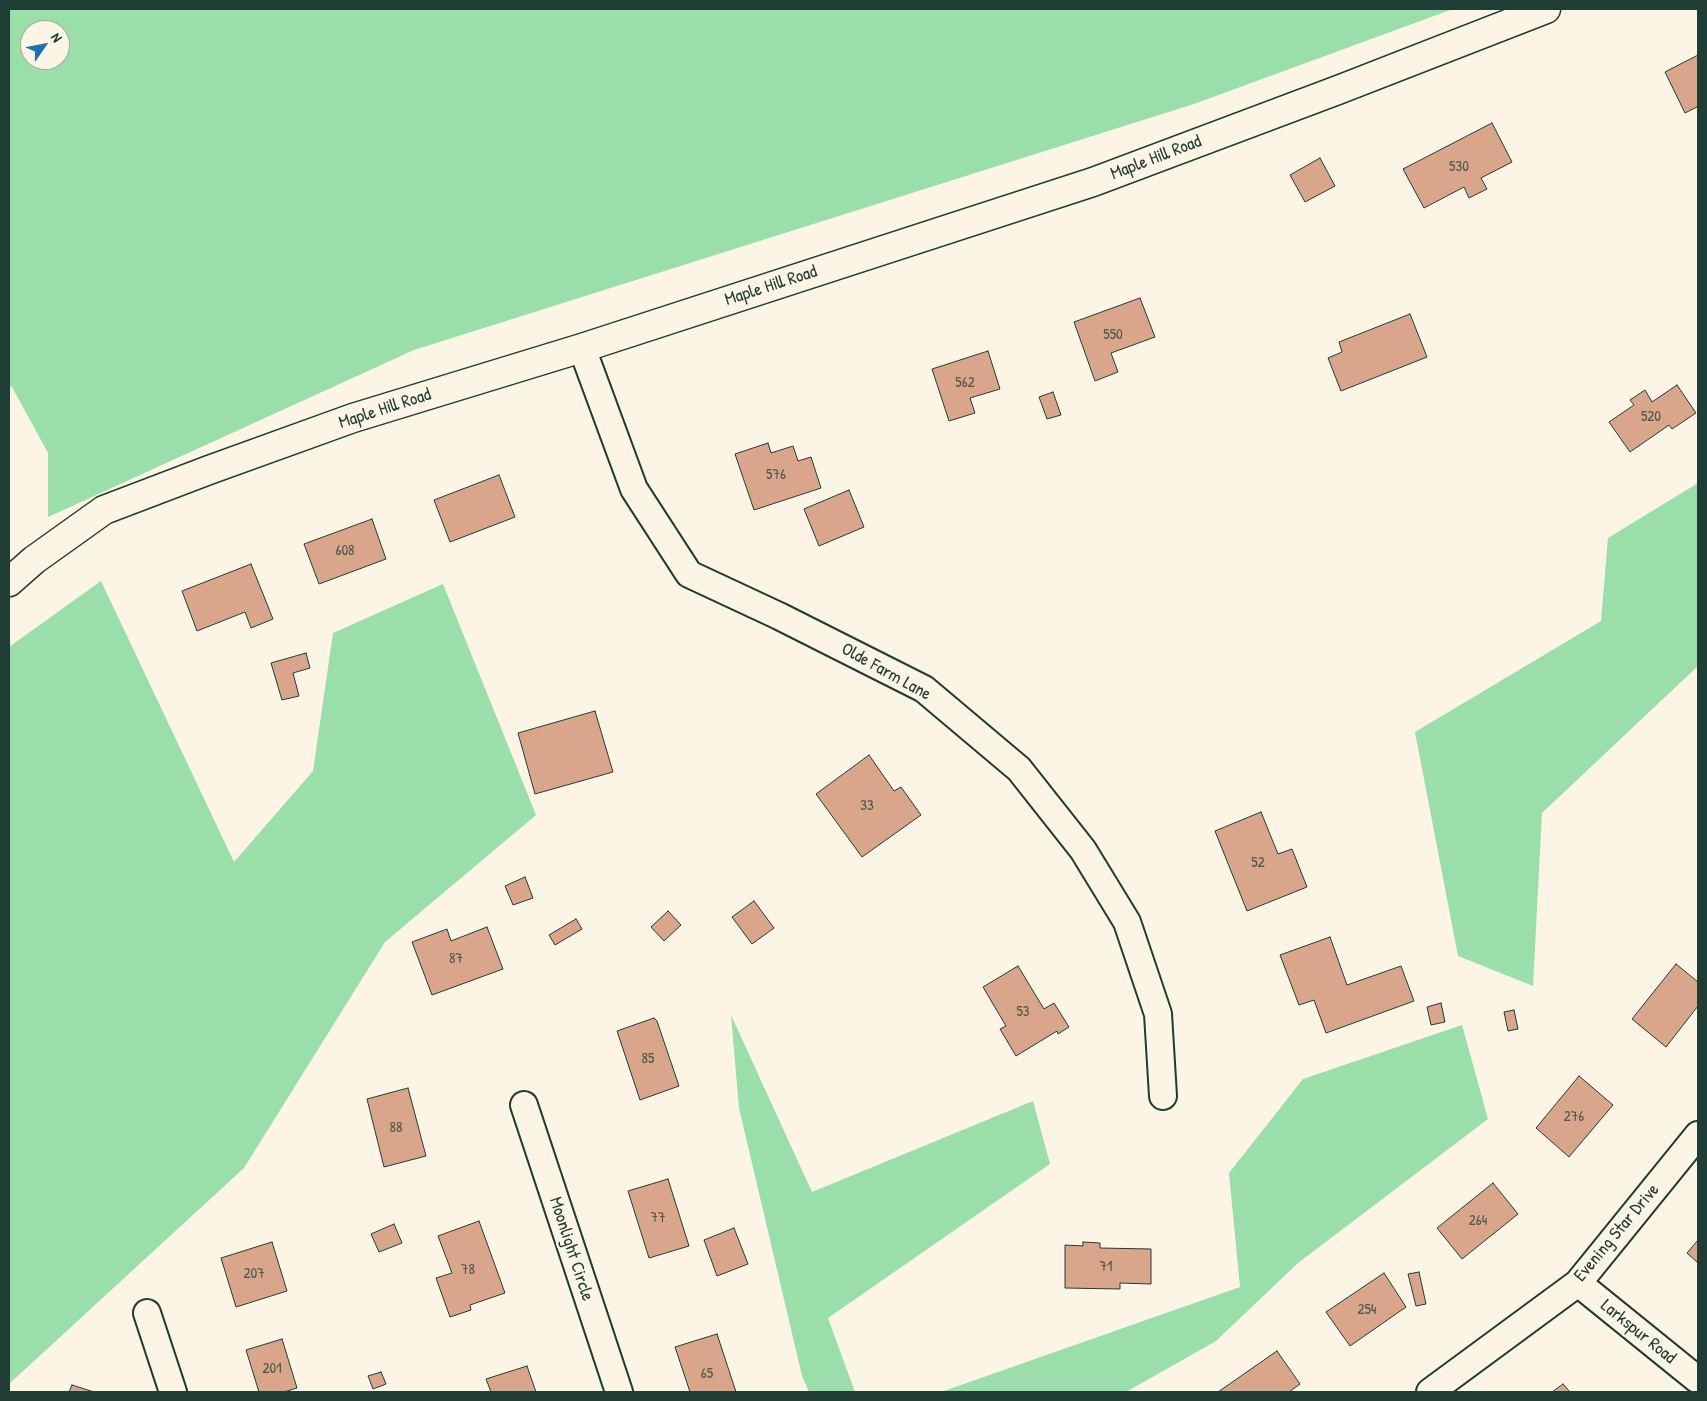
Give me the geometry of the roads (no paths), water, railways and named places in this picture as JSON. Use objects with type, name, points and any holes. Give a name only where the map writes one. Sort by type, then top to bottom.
[{"type":"street","name":"Maple Hill Road","points":[[9,582],[34,560],[104,510],[353,418],[582,348],[1094,182],[1546,9]]},
{"type":"street","name":"Olde Farm Lane","points":[[582,348],[634,489],[689,574],[779,616],[924,689],[1019,769],[1083,850],[1127,922],[1158,1014],[1163,1096]]},
{"type":"street","name":"Moonlight Circle","points":[[524,1105],[619,1392]]},
{"type":"street","name":"Evening Star Drive","points":[[1430,1392],[1578,1283],[1698,1135]]},
{"type":"street","name":"Larkspur Road","points":[[1578,1283],[1698,1380]]},
{"type":"street","points":[[148,1313],[173,1392]]}]
